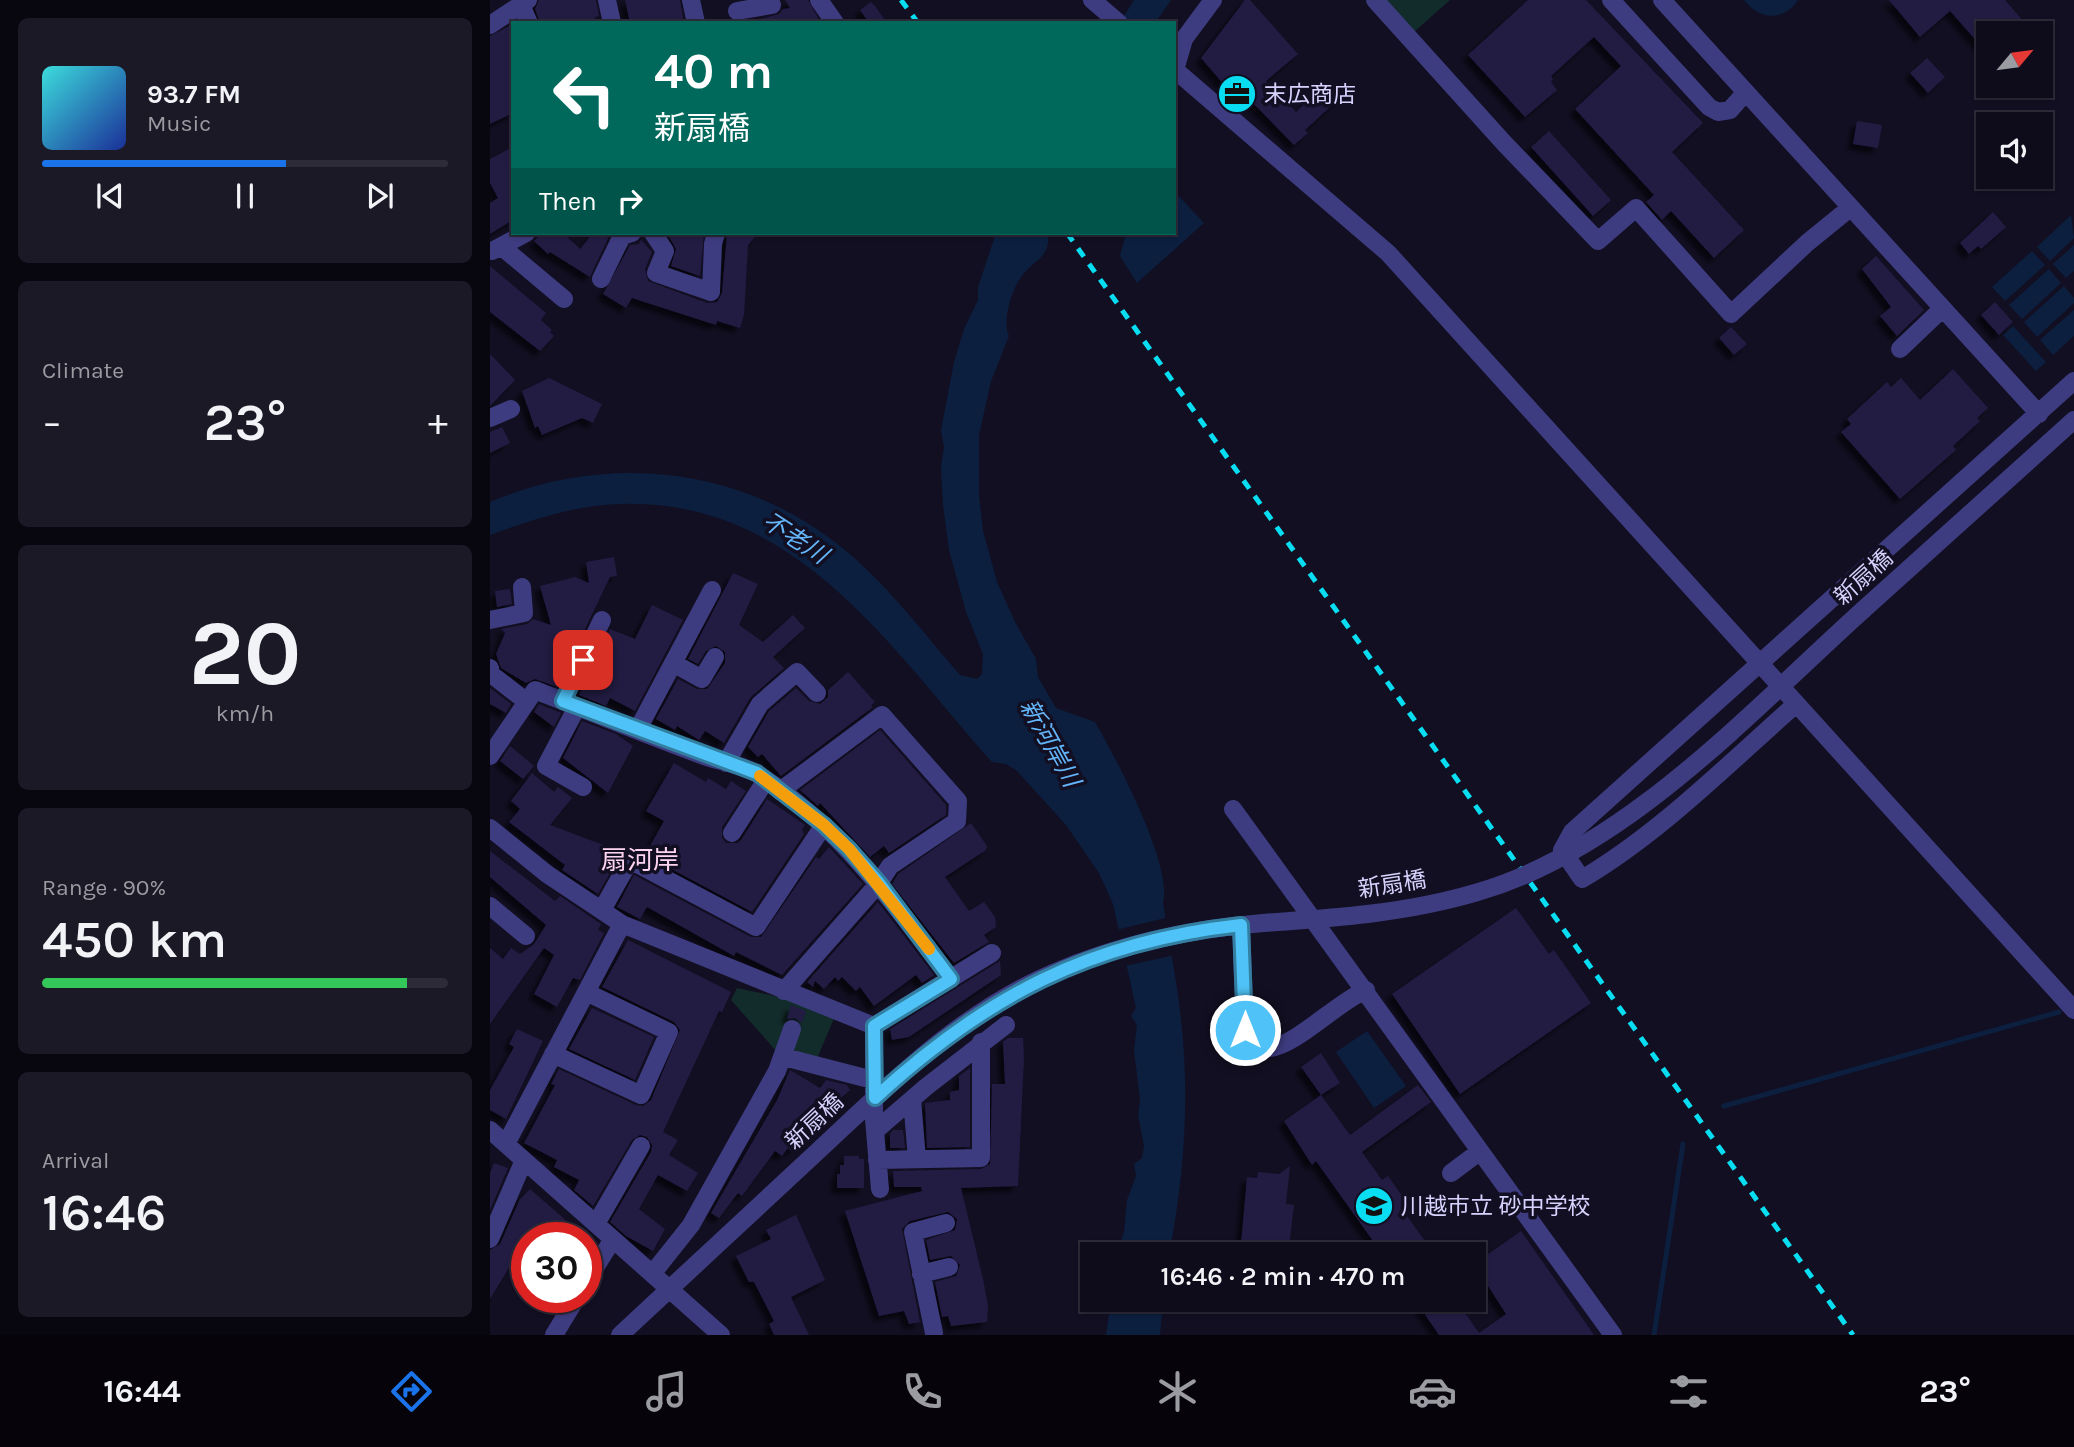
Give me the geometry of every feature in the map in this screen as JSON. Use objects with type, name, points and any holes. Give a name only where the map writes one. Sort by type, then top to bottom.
[{"type":"street","points":[[495,0],[520,5]]},
{"type":"street","points":[[607,0],[612,21]]},
{"type":"street","points":[[691,0],[696,21]]},
{"type":"street","points":[[820,0],[834,21]]},
{"type":"street","points":[[1176,66],[1184,39],[1213,0]]},
{"type":"street","points":[[1375,0],[1598,241],[1636,208],[1731,314],[1807,243],[1850,208]]},
{"type":"street","points":[[1611,0],[1709,107],[1718,111],[1730,110],[1745,93]]},
{"type":"street","points":[[1662,0],[2039,414]]},
{"type":"street","points":[[1095,3],[1117,21]]},
{"type":"street","points":[[520,5],[528,21]]},
{"type":"street","points":[[490,25],[520,5]]},
{"type":"street","points":[[737,11],[773,9]]},
{"type":"street","points":[[1176,70],[1388,253],[2074,1010]]},
{"type":"street","points":[[522,235],[496,248],[564,299]]},
{"type":"street","points":[[601,279],[624,235]]},
{"type":"street","points":[[654,235],[665,251],[656,274],[711,292],[715,235]]},
{"type":"street","points":[[1900,349],[1942,309]]},
{"type":"street","points":[[1796,704],[1684,802],[1615,858],[1582,879],[1562,850],[1572,832],[2074,382]]},
{"type":"street","points":[[490,418],[511,409]]},
{"type":"street","name":"新扇橋","points":[[620,1335],[874,1089],[960,1026],[1051,974],[1132,945],[1211,928],[1422,906],[1478,892],[1573,852],[1651,799],[2074,420]]},
{"type":"street","points":[[490,620],[524,613],[522,587]]},
{"type":"street","points":[[638,729],[712,590]]},
{"type":"street","points":[[583,787],[546,766],[602,620]]},
{"type":"street","points":[[673,663],[702,679],[715,657]]},
{"type":"street","points":[[490,668],[491,674],[527,702]]},
{"type":"street","points":[[726,763],[760,704],[797,672],[817,693]]},
{"type":"street","points":[[491,754],[535,690],[757,773],[824,825],[879,883],[951,979]]},
{"type":"street","points":[[732,833],[773,786],[882,715],[958,801],[957,821],[890,866],[879,883],[784,991]]},
{"type":"street","points":[[1233,809],[1613,1335]]},
{"type":"street","points":[[601,910],[630,860],[756,927],[824,825]]},
{"type":"street","points":[[490,828],[547,874],[622,925],[874,1026]]},
{"type":"street","points":[[490,906],[526,936]]},
{"type":"street","points":[[594,1222],[495,1138],[554,1054],[622,925]]},
{"type":"street","points":[[1241,925],[1245,1030],[1251,1040],[1262,1047],[1283,1045],[1354,995],[1366,990]]},
{"type":"street","points":[[874,1026],[992,953]]},
{"type":"street","points":[[554,1054],[641,1095],[670,1032],[586,992]]},
{"type":"street","points":[[875,1131],[1006,1025]]},
{"type":"street","points":[[874,1026],[875,1131],[880,1188]]},
{"type":"street","points":[[652,1274],[691,1225],[784,1057],[792,1029]]},
{"type":"street","points":[[877,1160],[981,1158],[982,1042]]},
{"type":"street","points":[[784,1057],[874,1089]]},
{"type":"street","points":[[912,1099],[917,1159]]},
{"type":"street","points":[[597,1222],[641,1146]]},
{"type":"street","points":[[1451,1173],[1479,1152]]},
{"type":"street","points":[[490,1239],[524,1160]]},
{"type":"street","points":[[932,1334],[913,1232],[946,1223]]},
{"type":"street","points":[[602,1229],[721,1335]]},
{"type":"street","points":[[602,1257],[613,1239]]},
{"type":"street","points":[[921,1274],[949,1266]]},
{"type":"street","points":[[554,1335],[567,1313]]},
{"type":"green space","points":[[1385,0],[1450,0],[1414,32]]},
{"type":"green space","points":[[737,988],[793,1000],[835,1016],[816,1061],[778,1053],[731,1000]]},
{"type":"water","points":[[1134,0],[1171,0],[1156,21],[1105,21],[1112,7],[1124,16]]},
{"type":"water","points":[[1744,0],[1798,0],[1786,12],[1771,16],[1757,12]]},
{"type":"water","points":[[1176,193],[1204,223],[1137,283],[1120,256],[1125,235],[1176,235]]},
{"type":"water","points":[[2071,215],[2074,238],[2050,261],[2037,247]]},
{"type":"water","points":[[995,235],[1048,235],[1044,253],[1021,277],[1014,290],[1007,314],[1009,336],[991,381],[979,435],[979,495],[983,531],[997,582],[1036,659],[1038,677],[1056,708],[1095,722],[1141,812],[1160,864],[1164,886],[1163,903],[1179,1005],[1185,1079],[1182,1167],[1171,1242],[1121,1242],[1127,1200],[1136,1176],[1134,1164],[1142,1158],[1144,1146],[1138,1115],[1140,1100],[1134,1050],[1137,1025],[1131,1016],[1136,1008],[1113,904],[1099,873],[1066,825],[1016,770],[1006,764],[992,762],[912,668],[827,582],[779,547],[727,521],[669,506],[603,505],[560,513],[490,535],[490,502],[533,487],[577,477],[622,473],[666,475],[710,482],[753,496],[794,515],[832,540],[884,587],[960,675],[977,679],[982,674],[983,654],[966,612],[949,550],[943,505],[941,467],[944,447],[941,430],[954,362],[964,329],[978,300],[978,287]]},
{"type":"water","points":[[2074,245],[2074,271],[2066,278],[2053,264]]},
{"type":"water","points":[[2032,251],[2045,265],[2005,301],[1992,287]]},
{"type":"water","points":[[2049,269],[2061,283],[2022,319],[2009,305]]},
{"type":"water","points":[[2064,286],[2074,298],[2074,303],[2037,337],[2024,322]]},
{"type":"water","points":[[2074,310],[2074,336],[2053,355],[2040,340]]},
{"type":"water","points":[[2013,326],[2046,362],[2036,371],[2003,335]]},
{"type":"water","points":[[1367,1031],[1406,1086],[1374,1108],[1336,1052]]},
{"type":"water","points":[[1109,1312],[1162,1312],[1160,1335],[1106,1335]]},
{"type":"pier","points":[[1169,917],[1175,955],[1125,966],[1116,930]]},
{"type":"building","points":[[539,0],[596,0],[599,16],[595,17],[596,21],[539,21],[535,9]]},
{"type":"building","points":[[625,0],[680,0],[684,21],[630,21]]},
{"type":"building","points":[[785,0],[808,0],[820,21],[753,21],[779,14],[783,9],[790,8]]},
{"type":"building","points":[[1245,0],[1250,0],[1298,54],[1266,81],[1296,112],[1327,83],[1340,98],[1305,130],[1308,133],[1294,145],[1248,98],[1241,103],[1236,97],[1233,100],[1223,89],[1226,87],[1201,58]]},
{"type":"building","points":[[1528,0],[1586,0],[1703,123],[1672,152],[1744,230],[1714,258],[1671,211],[1662,220],[1646,202],[1654,195],[1575,109],[1621,66],[1594,37],[1551,76],[1551,82],[1557,90],[1525,117],[1468,55]]},
{"type":"building","points":[[1889,0],[2005,0],[2023,21],[1976,21],[1976,40],[1950,11],[1920,37]]},
{"type":"building","points":[[871,2],[886,21],[868,21],[860,10]]},
{"type":"building","points":[[511,25],[511,114],[490,124],[490,36]]},
{"type":"building","points":[[1927,58],[1945,77],[1928,93],[1910,73]]},
{"type":"building","points":[[1857,121],[1882,125],[1878,148],[1853,144]]},
{"type":"building","points":[[1549,131],[1611,200],[1593,216],[1531,147]]},
{"type":"building","points":[[511,148],[511,221],[490,234],[490,203],[498,198],[490,183],[490,159]]},
{"type":"building","points":[[1993,212],[2006,227],[1981,249],[1978,246],[1969,254],[1960,243]]},
{"type":"building","points":[[540,235],[565,235],[580,249],[591,235],[610,235],[590,277],[550,252],[548,254],[534,241]]},
{"type":"building","points":[[668,235],[704,235],[700,276],[671,266],[676,249]]},
{"type":"building","points":[[727,235],[756,235],[748,245],[744,315],[740,328],[717,321],[716,325],[632,298],[626,308],[603,294],[630,245],[639,244],[641,240],[652,252],[645,269],[648,281],[707,303],[717,302],[722,293]]},
{"type":"building","points":[[1876,256],[1924,310],[1897,336],[1880,316],[1891,307],[1862,269]]},
{"type":"building","points":[[490,266],[546,313],[541,320],[552,330],[550,332],[554,336],[540,351],[490,312]]},
{"type":"building","points":[[1995,302],[2013,322],[1999,335],[1981,315]]},
{"type":"building","points":[[1731,327],[1747,344],[1734,355],[1719,338]]},
{"type":"building","points":[[490,354],[515,380],[490,406]]},
{"type":"building","points":[[1953,369],[1988,408],[1977,418],[1980,421],[1953,446],[1956,450],[1900,499],[1841,432],[1851,424],[1847,419],[1887,382],[1891,387],[1901,378],[1920,400]]},
{"type":"building","points":[[549,378],[602,404],[593,423],[582,418],[542,435],[538,426],[535,428],[522,391]]},
{"type":"building","points":[[502,427],[510,443],[490,453],[490,432]]},
{"type":"building","points":[[614,557],[617,576],[610,577],[557,687],[535,679],[526,683],[501,668],[496,654],[505,633],[501,629],[527,624],[533,619],[551,625],[540,586],[575,577],[589,583],[586,562]]},
{"type":"building","points":[[733,573],[758,584],[739,625],[763,642],[793,615],[805,628],[773,657],[784,668],[750,698],[724,743],[705,731],[699,740],[677,726],[675,730],[656,719],[678,679],[697,689],[707,689],[725,663],[725,652],[716,646],[706,651],[698,664],[688,659]]},
{"type":"building","points":[[510,589],[512,604],[497,607],[495,591]]},
{"type":"building","points":[[652,605],[683,620],[635,711],[610,698],[606,706],[579,695],[610,629],[635,639]]},
{"type":"building","points":[[848,672],[875,702],[871,705],[873,707],[781,776],[762,754],[758,757],[748,747],[769,711],[796,688],[809,701],[820,704],[828,697],[828,690]]},
{"type":"building","points":[[490,688],[511,704],[506,713],[490,704]]},
{"type":"building","points":[[539,704],[561,713],[554,727],[534,712]]},
{"type":"building","points":[[582,721],[616,734],[633,746],[608,793],[563,758]]},
{"type":"building","points":[[880,730],[946,805],[946,815],[889,853],[884,846],[870,857],[820,803],[818,806],[800,790]]},
{"type":"building","points":[[510,746],[534,766],[523,779],[500,761]]},
{"type":"building","points":[[674,763],[706,782],[708,778],[726,789],[731,781],[746,791],[722,827],[722,838],[726,843],[737,843],[741,840],[767,799],[805,825],[802,829],[804,834],[752,912],[645,855],[664,821],[646,811]]},
{"type":"building","points":[[532,773],[554,792],[558,787],[572,798],[550,825],[622,852],[598,894],[562,870],[565,865],[509,822],[520,809],[511,801]]},
{"type":"building","points":[[971,823],[987,846],[986,850],[945,877],[969,911],[984,902],[995,917],[996,927],[984,935],[989,942],[954,963],[892,884],[898,874]]},
{"type":"building","points":[[829,847],[863,884],[782,975],[736,952],[734,956],[647,907],[640,919],[617,907],[634,875],[751,937],[761,937],[816,857],[819,859]]},
{"type":"building","points":[[490,851],[555,901],[560,896],[601,924],[598,930],[604,933],[580,980],[573,978],[557,1007],[534,994],[554,955],[544,948],[490,1024],[490,948],[503,959],[511,948],[520,954],[534,944],[546,925],[490,877]]},
{"type":"building","points":[[878,902],[934,975],[922,983],[916,975],[874,1006],[860,987],[856,991],[842,977],[838,981],[835,977],[824,989],[815,981],[813,987],[807,982]]},
{"type":"building","points":[[1516,908],[1549,954],[1554,950],[1591,1003],[1460,1094],[1392,994]]},
{"type":"building","points":[[628,940],[731,992],[722,1012],[719,1011],[663,1132],[678,1140],[669,1155],[698,1173],[687,1191],[658,1175],[639,1209],[665,1229],[653,1251],[626,1236],[610,1222],[651,1152],[652,1145],[647,1137],[640,1135],[632,1140],[593,1206],[574,1190],[579,1180],[554,1167],[557,1160],[524,1143],[555,1085],[551,1084],[559,1069],[636,1105],[643,1106],[651,1100],[680,1030],[674,1022],[602,987]]},
{"type":"building","points":[[1000,961],[1001,975],[909,1037],[892,1040],[890,1029]]},
{"type":"building","points":[[791,1005],[806,1011],[802,1023],[795,1018],[787,1019]]},
{"type":"building","points":[[592,1008],[654,1037],[635,1080],[569,1049]]},
{"type":"building","points":[[517,1029],[543,1041],[506,1119],[490,1110],[490,1090],[514,1047],[509,1044]]},
{"type":"building","points":[[1008,1038],[1023,1038],[1018,1186],[961,1188],[983,1279],[988,1306],[987,1322],[951,1326],[948,1316],[942,1317],[935,1282],[956,1276],[960,1265],[951,1256],[930,1260],[926,1240],[955,1230],[957,1219],[948,1212],[910,1221],[902,1229],[920,1322],[909,1324],[904,1311],[879,1316],[845,1211],[922,1191],[921,1187],[894,1187],[893,1171],[981,1169],[990,1164],[992,1084],[1005,1084],[1003,1042]]},
{"type":"building","points":[[1321,1053],[1340,1083],[1321,1095],[1301,1067]]},
{"type":"building","points":[[970,1068],[970,1147],[927,1148],[925,1103],[950,1100],[950,1092],[959,1090],[959,1076]]},
{"type":"building","points":[[790,1070],[820,1088],[826,1080],[847,1085],[850,1090],[791,1151],[788,1148],[782,1156],[775,1151],[742,1196],[738,1193],[719,1218],[711,1213],[777,1100]]},
{"type":"building","points":[[1418,1085],[1431,1102],[1362,1152],[1382,1180],[1388,1176],[1410,1207],[1404,1212],[1426,1242],[1374,1242],[1316,1161],[1312,1165],[1284,1121],[1321,1095],[1350,1135]]},
{"type":"building","points":[[893,1130],[903,1130],[905,1148],[890,1148],[890,1134]]},
{"type":"building","points":[[844,1156],[859,1156],[859,1159],[864,1159],[864,1188],[837,1188],[837,1174],[840,1174],[840,1165],[844,1165]]},
{"type":"building","points":[[494,1163],[508,1168],[490,1210],[490,1173]]},
{"type":"building","points":[[1290,1166],[1286,1204],[1294,1205],[1290,1242],[1241,1242],[1247,1177],[1257,1178],[1258,1172],[1279,1174]]},
{"type":"building","points":[[530,1189],[568,1222],[511,1222],[511,1264],[490,1299],[490,1250],[500,1244],[520,1199]]},
{"type":"building","points":[[796,1215],[825,1280],[791,1297],[809,1335],[774,1335],[769,1324],[774,1321],[754,1282],[749,1282],[736,1256],[771,1239],[766,1230]]},
{"type":"building","points":[[1521,1231],[1594,1335],[1439,1335],[1423,1312],[1464,1312],[1479,1333],[1506,1314],[1486,1283],[1486,1256]]},
{"type":"waterway","points":[[1724,1106],[2059,1012]]},
{"type":"waterway","points":[[1654,1335],[1683,1144]]},
{"type":"railway","points":[[901,0],[917,21]]},
{"type":"railway","points":[[1068,235],[1853,1335]]},
{"type":"slow traffic","points":[[760,776],[824,825],[849,849],[879,883],[929,949]]},
{"type":"place","name":"末広商店","points":[[1237,94]]},
{"type":"place","name":"川越市立 砂中学校","points":[[1374,1206]]},
{"type":"district","name":"扇河岸","points":[[640,860]]},
{"type":"route","points":[[583,660],[563,701],[702,755],[757,773],[824,825],[849,849],[879,883],[951,979],[874,1026],[875,1098],[960,1026],[1051,974],[1132,945],[1211,928],[1241,925],[1245,974],[1245,1030]]},
{"type":"water label","name":"不老川","points":[[795,538]]},
{"type":"water label","name":"新河岸川","points":[[1050,743]]}]
